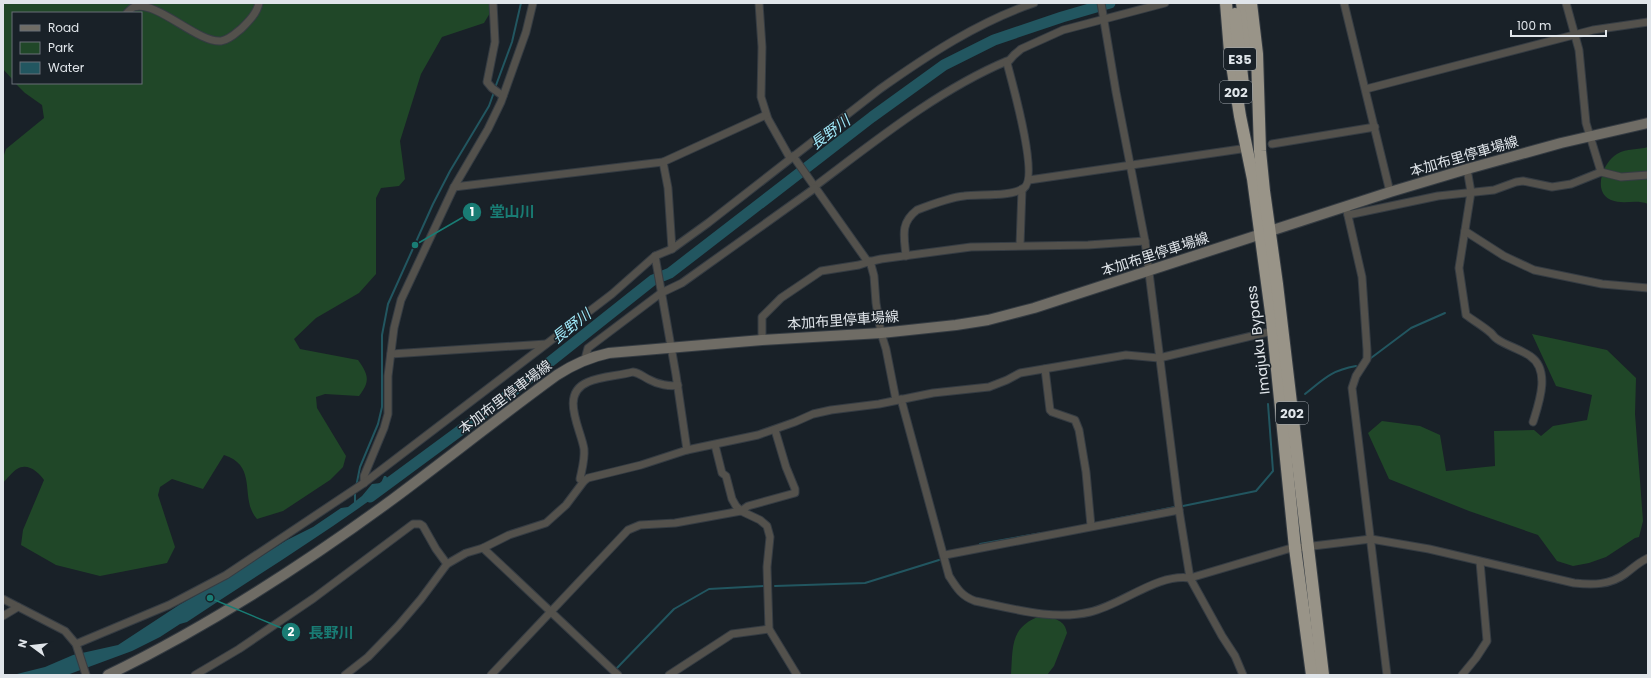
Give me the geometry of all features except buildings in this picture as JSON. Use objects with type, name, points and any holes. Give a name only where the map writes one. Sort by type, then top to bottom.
[{"type":"highway","name":"Imajuku Bypass","points":[[1226,3],[1230,52],[1236,88],[1253,179],[1266,234],[1308,546],[1323,675]]},
{"type":"highway","name":"E35","points":[[1233,3],[1252,114]]},
{"type":"highway","name":"E35","points":[[1242,3],[1252,114]]},
{"type":"highway","name":"Imajuku Bypass","points":[[1251,3],[1257,54],[1260,151],[1273,331],[1295,548],[1312,675]]},
{"type":"highway","points":[[1252,114],[1253,179]]},
{"type":"highway","points":[[1252,114],[1260,151]]},
{"type":"main road","name":"本加布里停車場線","points":[[108,675],[183,638],[272,582],[393,499],[571,365],[585,359],[609,353],[670,347],[881,333],[988,320],[1034,308],[1266,234],[1347,211],[1390,192],[1467,169],[1648,123]]},
{"type":"street","points":[[128,12],[134,6],[143,5],[157,8],[205,37],[222,41],[230,38],[250,20],[257,11],[260,3]]},
{"type":"street","points":[[494,3],[495,42],[487,82],[492,88],[503,96]]},
{"type":"street","points":[[364,483],[364,476],[384,428],[388,414],[388,376],[390,354],[394,328],[401,300],[454,187],[488,129],[503,96],[526,32],[533,3]]},
{"type":"street","points":[[759,3],[762,47],[760,73],[761,97],[766,115],[792,157],[869,262],[874,276],[876,303],[881,333],[898,399],[945,555],[949,576],[966,598],[1032,612],[1075,615],[1090,612],[1116,603],[1167,579],[1184,577],[1190,578],[1295,548],[1371,539],[1429,550],[1574,583],[1587,584],[1612,581],[1626,573],[1639,562],[1648,558]]},
{"type":"street","points":[[76,644],[169,605],[226,575],[364,483],[525,362],[656,259],[732,205],[880,89],[961,36],[1034,3]]},
{"type":"street","points":[[1101,3],[1145,241],[1179,510],[1190,578],[1235,656],[1244,675]]},
{"type":"street","points":[[1007,63],[1014,54],[1021,49],[1063,30],[1165,3]]},
{"type":"street","points":[[1344,3],[1390,192]]},
{"type":"street","points":[[1566,3],[1579,50],[1586,123],[1601,172]]},
{"type":"street","points":[[1366,89],[1575,34],[1615,26],[1648,22]]},
{"type":"street","points":[[585,359],[588,348],[661,292],[682,283],[914,114],[988,69],[1007,61],[1007,63]]},
{"type":"street","points":[[906,256],[904,228],[906,221],[918,210],[963,196],[1003,194],[1026,187],[1029,180],[1027,148],[1007,63]]},
{"type":"street","points":[[454,187],[663,162],[766,115]]},
{"type":"street","points":[[1272,144],[1375,128]]},
{"type":"street","points":[[1029,180],[1241,149]]},
{"type":"street","points":[[663,162],[668,188],[672,249]]},
{"type":"street","points":[[1467,169],[1471,192],[1459,268],[1466,315],[1491,333],[1496,339],[1529,355],[1535,360],[1538,365],[1541,378],[1541,393],[1533,422]]},
{"type":"street","points":[[1387,675],[1352,388],[1356,376],[1367,358],[1361,271],[1347,211],[1438,196],[1494,190],[1516,182],[1524,181],[1552,187],[1571,184],[1601,172],[1621,178],[1648,175]]},
{"type":"street","points":[[1020,245],[1022,189]]},
{"type":"street","points":[[1465,232],[1504,256],[1534,270],[1602,284],[1648,288]]},
{"type":"street","points":[[762,340],[762,317],[781,298],[821,270],[972,247],[1088,245],[1145,241]]},
{"type":"street","points":[[656,259],[688,450]]},
{"type":"street","points":[[345,675],[368,657],[398,626],[421,599],[447,564],[509,535],[546,524],[566,505],[584,481],[588,478],[641,466],[688,450],[758,435],[775,430],[813,414],[831,410],[879,404],[898,399],[940,392],[989,386],[1007,380],[1020,373],[1126,355],[1159,358],[1273,331]]},
{"type":"street","points":[[390,354],[546,344]]},
{"type":"street","points":[[1045,369],[1050,410],[1075,420],[1079,430],[1086,472],[1091,526]]},
{"type":"street","points":[[584,481],[580,479],[584,449],[574,418],[573,402],[582,385],[594,380],[638,372],[650,381],[659,384],[678,385]]},
{"type":"street","points":[[490,675],[628,530],[634,527],[675,523],[741,511],[748,506],[795,493],[795,489],[786,467],[775,430]]},
{"type":"street","points":[[715,445],[722,474],[726,476],[732,499],[736,506],[741,511],[760,520],[767,526],[770,537],[767,567],[769,629],[797,675]]},
{"type":"street","points":[[945,555],[1179,510]]},
{"type":"street","points":[[195,675],[239,649],[314,598],[413,524],[420,524],[423,526],[436,549],[447,564]]},
{"type":"street","points":[[483,548],[618,675]]},
{"type":"street","points":[[1462,675],[1476,658],[1487,641],[1480,562]]},
{"type":"street","points":[[3,599],[65,631],[76,644],[86,675]]},
{"type":"street","points":[[3,616],[18,607]]},
{"type":"street","points":[[670,675],[732,634],[769,629]]},
{"type":"green space","points":[[3,3],[496,3],[484,23],[442,37],[421,74],[400,141],[405,179],[399,186],[381,188],[376,198],[376,274],[359,293],[316,318],[294,339],[300,349],[358,360],[366,374],[367,382],[359,396],[325,394],[316,397],[317,408],[346,456],[343,467],[330,480],[283,511],[257,519],[249,502],[245,475],[235,460],[224,455],[203,489],[172,479],[160,487],[158,495],[175,547],[167,563],[100,576],[56,565],[21,545],[23,530],[44,480],[36,471],[29,467],[21,467],[15,470],[3,483],[3,158],[6,149],[44,118],[42,105],[25,93],[16,84],[142,84],[142,12],[12,12],[12,79],[3,69]]},
{"type":"green space","points":[[1648,147],[1648,204],[1639,202],[1620,202],[1611,200],[1605,196],[1602,191],[1601,184],[1607,163],[1617,154]]},
{"type":"green space","points":[[1532,334],[1607,350],[1636,378],[1635,414],[1643,521],[1639,537],[1635,538],[1606,557],[1589,563],[1573,566],[1557,561],[1538,535],[1469,511],[1389,479],[1368,433],[1382,421],[1420,426],[1440,435],[1446,471],[1495,466],[1494,431],[1534,430],[1541,436],[1553,426],[1587,420],[1592,395],[1556,386]]},
{"type":"green space","points":[[1043,615],[1062,623],[1067,633],[1054,666],[1047,675],[1011,675],[1015,638],[1024,625]]},
{"type":"water","points":[[384,476],[386,476],[389,481],[382,486],[380,493],[284,559],[187,622],[180,624],[160,637],[132,651],[67,675],[13,675],[45,667],[73,655],[118,645],[179,605],[232,575],[287,540],[313,527],[341,508],[348,507],[362,496],[372,484],[381,483]]},
{"type":"waterway","points":[[495,88],[512,42],[521,3]]},
{"type":"waterway","name":"長野川","points":[[370,497],[507,396],[653,280],[670,273],[872,117],[944,65],[994,40],[1062,17],[1110,3]]},
{"type":"waterway","points":[[356,487],[360,467],[378,424],[382,407],[382,335],[388,304],[433,204],[450,171],[489,106],[494,92]]},
{"type":"waterway","points":[[1371,358],[1411,328],[1445,313]]},
{"type":"waterway","points":[[1305,394],[1323,379],[1340,370],[1356,366]]},
{"type":"waterway","points":[[1183,506],[1256,491],[1273,471],[1268,404]]},
{"type":"waterway","points":[[355,491],[355,503]]},
{"type":"waterway","points":[[1110,520],[1175,507]]},
{"type":"waterway","points":[[980,544],[1042,533]]},
{"type":"waterway","points":[[775,586],[865,583],[939,560]]},
{"type":"waterway","points":[[616,669],[674,609],[709,589],[764,586]]},
{"type":"place","name":"堂山川","points":[[415,245]]},
{"type":"place","name":"長野川","points":[[210,598]]}]
